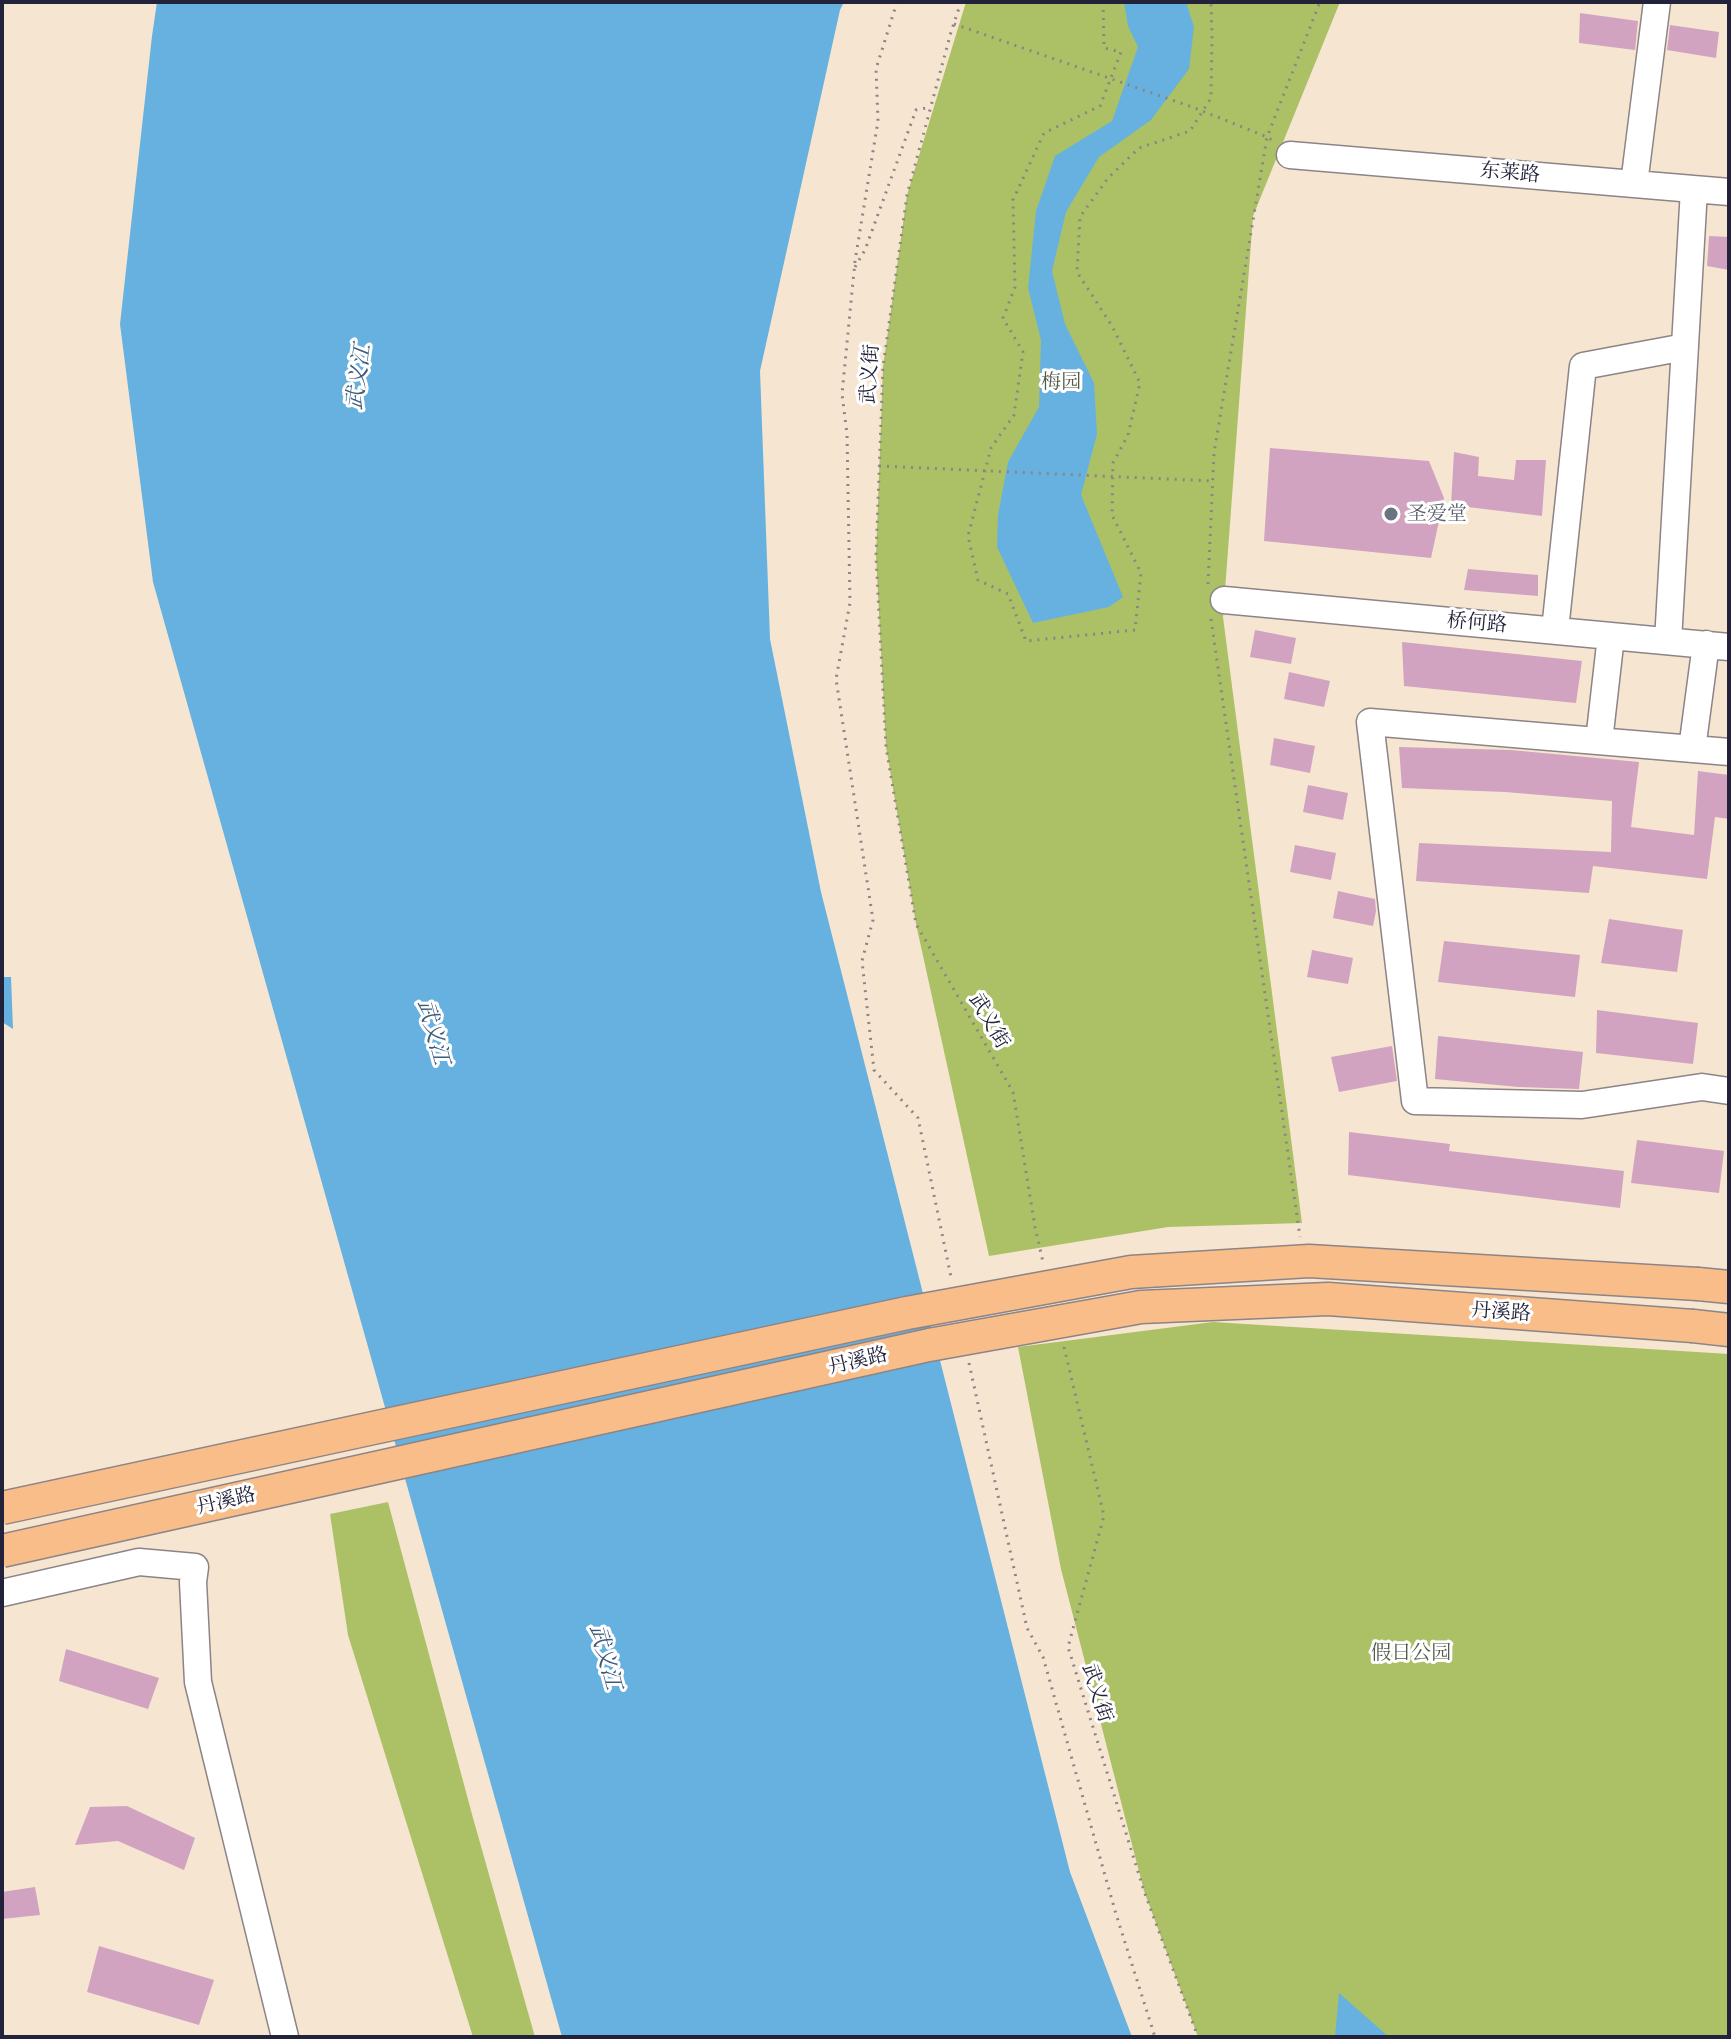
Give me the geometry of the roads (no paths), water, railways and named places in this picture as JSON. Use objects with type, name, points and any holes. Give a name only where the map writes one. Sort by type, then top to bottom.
[{"type":"main road","name":"丹溪路","points":[[2,1508],[892,1316],[1131,1272],[1309,1261],[1714,1285]]},
{"type":"main road","name":"丹溪路","points":[[2,1551],[929,1345],[1141,1307],[1328,1299],[1729,1330]]},
{"type":"street","points":[[1634,184],[1657,2]]},
{"type":"street","name":"东莱路","points":[[1290,155],[1729,192]]},
{"type":"street","points":[[1668,641],[1694,189]]},
{"type":"street","points":[[1555,630],[1583,366],[1685,347]]},
{"type":"street","name":"桥何路","points":[[1224,600],[1717,646]]},
{"type":"street","points":[[1599,741],[1611,636]]},
{"type":"street","points":[[1692,749],[1717,646]]},
{"type":"street","points":[[1729,752],[1370,722],[1415,1101],[1582,1105],[1702,1087],[1729,1091]]},
{"type":"street","points":[[2,1593],[139,1562],[195,1567],[198,1682],[285,2037]]},
{"type":"water","name":"武义江","points":[[157,2],[844,2],[760,371],[770,639],[821,892],[1070,1872],[1132,2037],[562,2037],[153,582],[120,324]]},
{"type":"water","points":[[1124,2],[1186,2],[1194,27],[1189,69],[1151,120],[1099,157],[1066,212],[1052,271],[1065,324],[1094,383],[1097,434],[1081,495],[1123,597],[1109,607],[1033,623],[997,547],[998,515],[1008,462],[1039,407],[1041,340],[1028,288],[1036,211],[1055,156],[1112,121],[1138,47],[1128,26]]},
{"type":"water","points":[[2,977],[11,977],[13,1029],[2,1022]]},
{"type":"water","points":[[1339,1993],[1389,2037],[1335,2037]]},
{"type":"place","name":"圣爱堂","points":[[1391,514]]},
{"type":"park label","name":"梅园","points":[[1061,382]]},
{"type":"park label","name":"假日公园","points":[[1411,1653]]}]
